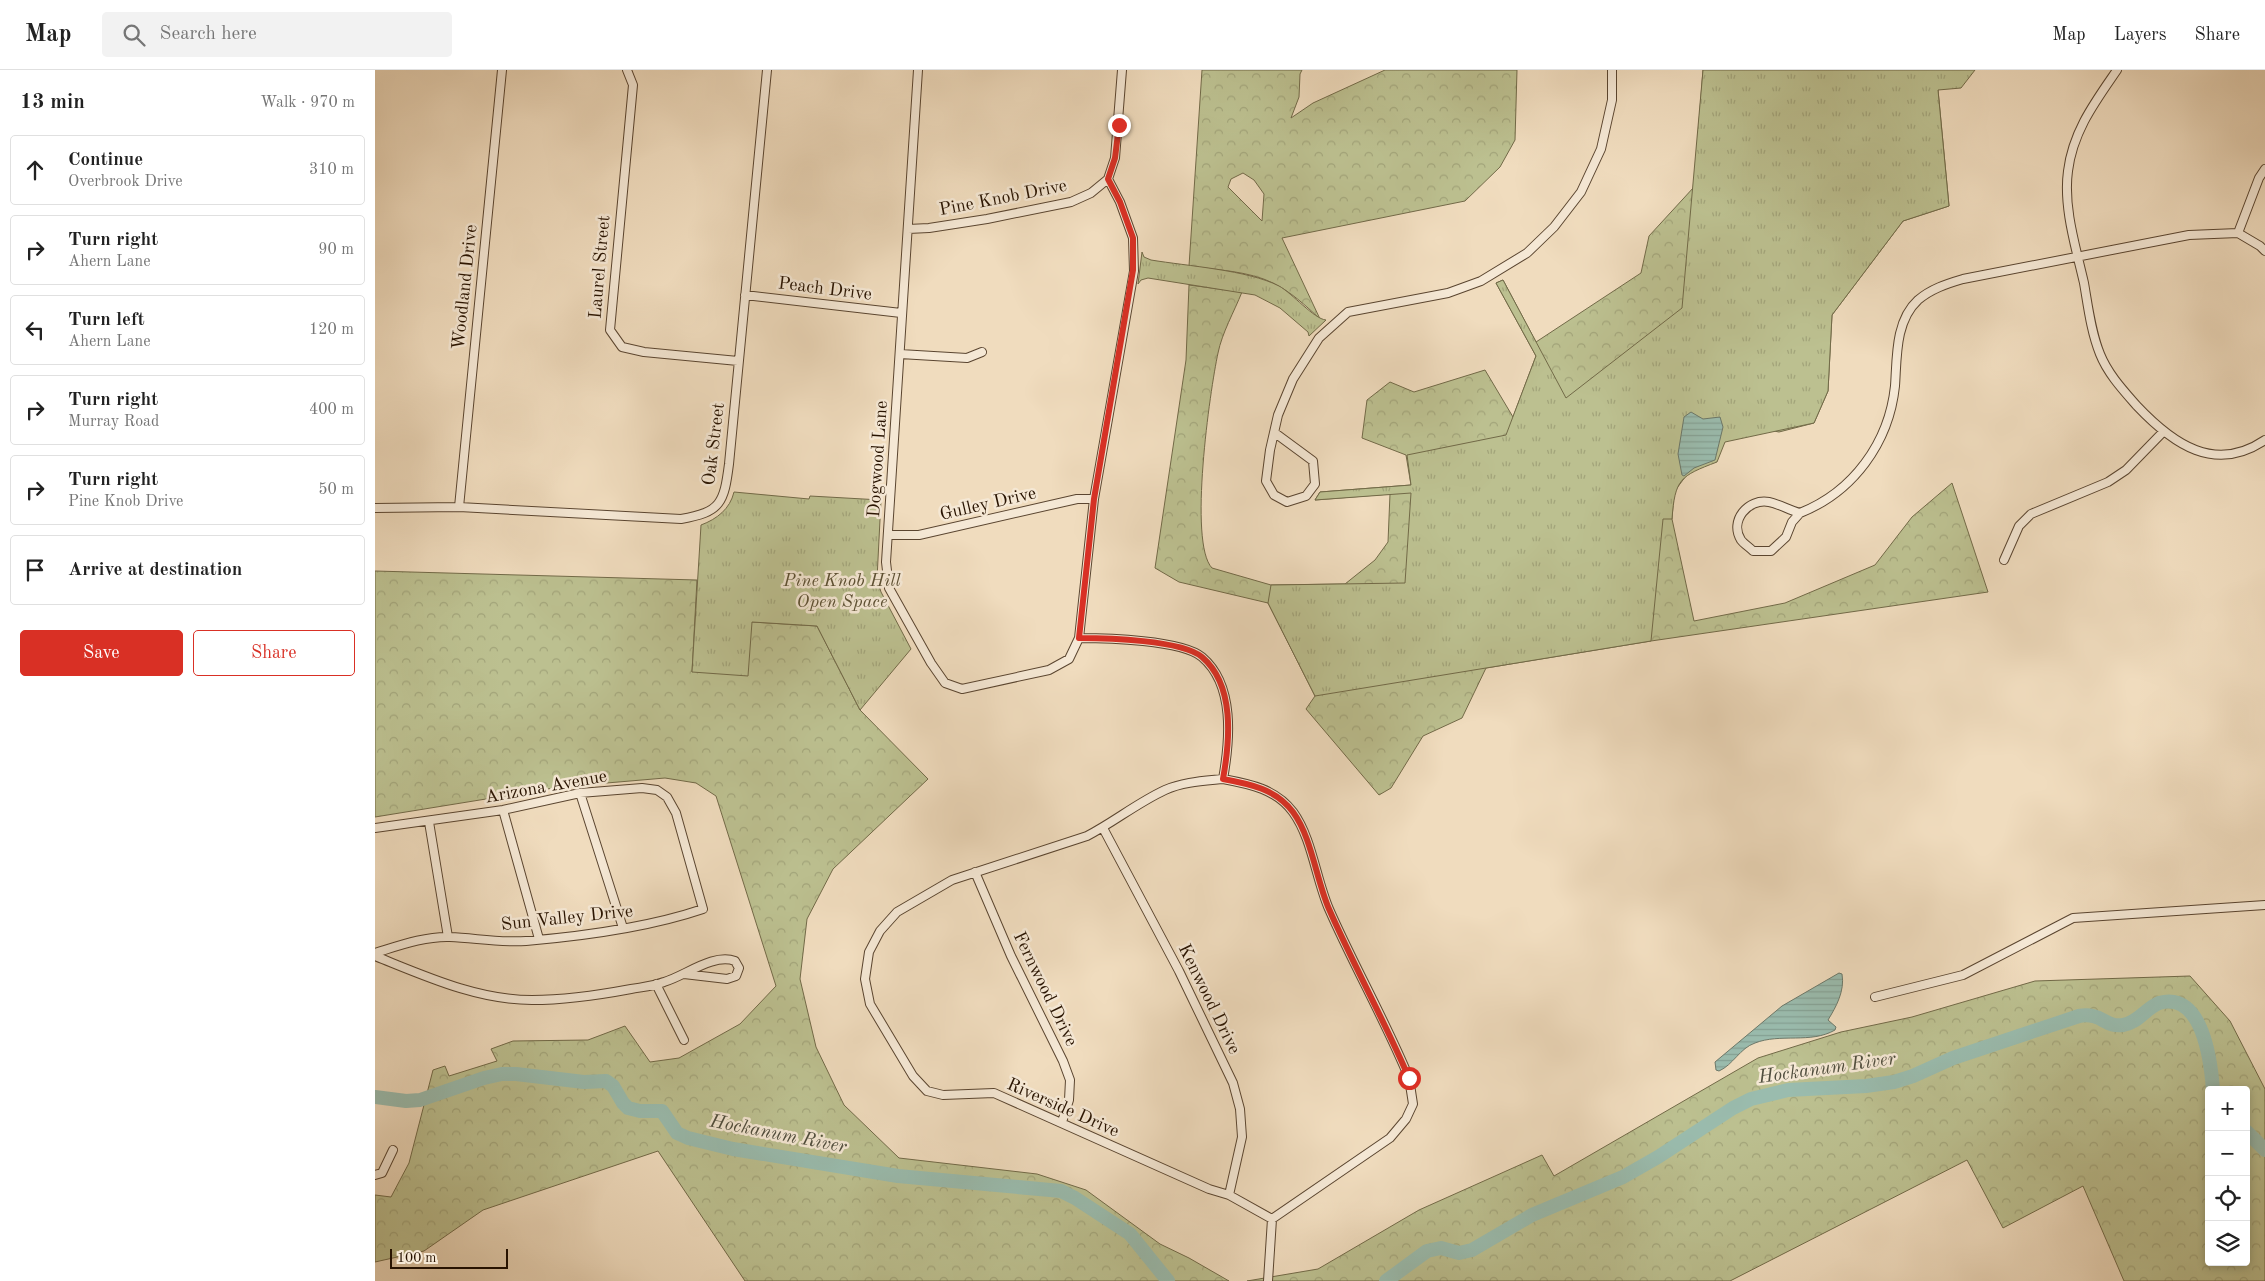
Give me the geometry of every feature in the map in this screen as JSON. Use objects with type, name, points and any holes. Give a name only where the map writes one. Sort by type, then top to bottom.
[{"type":"street","name":"Woodland Drive","points":[[459,507],[502,70]]},
{"type":"street","name":"Laurel Street","points":[[627,70],[633,85],[609,330],[622,348],[644,352],[739,361]]},
{"type":"street","name":"Oak Street","points":[[375,508],[459,507],[681,519],[701,516],[712,510],[722,501],[726,486],[767,70]]},
{"type":"street","name":"Dogwood Lane","points":[[919,70],[901,313],[886,562],[889,588],[931,663],[945,683],[962,689],[1049,670],[1069,659],[1079,638]]},
{"type":"street","points":[[1122,70],[1115,158],[1108,179],[1120,202],[1133,238],[1133,270],[1094,499],[1079,638],[1105,638],[1155,643],[1186,649],[1201,656],[1216,672],[1227,700],[1227,758],[1223,779]]},
{"type":"street","points":[[1275,433],[1313,461],[1315,484],[1306,496],[1287,502],[1274,494],[1266,481],[1270,450],[1278,415],[1293,379],[1319,338],[1348,312],[1448,293],[1481,281],[1527,253],[1554,226],[1581,192],[1601,149],[1612,100],[1612,70]]},
{"type":"street","points":[[2117,70],[2085,117],[2074,141],[2067,172],[2069,205],[2078,257],[2100,354],[2117,384],[2163,432],[2191,450],[2218,455],[2251,450],[2265,440]]},
{"type":"street","points":[[2238,234],[2259,178],[2265,169]]},
{"type":"street","name":"Pine Knob Drive","points":[[908,229],[987,219],[1071,202],[1091,193],[1108,179]]},
{"type":"street","points":[[1799,513],[1769,502],[1753,504],[1741,512],[1737,527],[1741,540],[1753,551],[1771,551],[1786,537],[1792,522],[1799,513],[1814,507],[1845,487],[1871,457],[1887,425],[1894,389],[1898,344],[1903,323],[1917,301],[1937,287],[1963,280],[2189,235],[2238,234],[2260,246],[2265,251]]},
{"type":"street","name":"Peach Drive","points":[[745,296],[901,313]]},
{"type":"street","points":[[900,354],[967,358],[982,352]]},
{"type":"street","points":[[2005,560],[2019,526],[2031,514],[2108,482],[2127,470],[2163,432]]},
{"type":"street","name":"Gulley Drive","points":[[888,535],[919,535],[1077,499],[1094,499]]},
{"type":"street","name":"Riverside Drive","points":[[1223,779],[1250,784],[1274,793],[1293,812],[1303,832],[1328,907],[1409,1078],[1413,1104],[1406,1119],[1391,1138],[1273,1219],[1229,1195],[1209,1189],[1062,1122],[994,1094],[943,1095],[927,1091],[913,1076],[870,1004],[865,979],[869,952],[880,931],[897,912],[952,880],[1078,839],[1103,828],[1128,809],[1167,789],[1194,782],[1223,779]]},
{"type":"street","name":"Arizona Avenue","points":[[375,828],[429,822],[503,810],[581,793],[642,788],[657,790],[667,797],[676,813],[703,909]]},
{"type":"street","points":[[581,793],[623,928]]},
{"type":"street","points":[[503,810],[539,939]]},
{"type":"street","points":[[429,822],[448,936]]},
{"type":"street","name":"Kenwood Drive","points":[[1103,828],[1179,971],[1233,1083],[1241,1110],[1242,1137],[1229,1195]]},
{"type":"street","name":"Fernwood Drive","points":[[975,872],[1011,956],[1063,1061],[1070,1080],[1069,1100],[1062,1122]]},
{"type":"street","points":[[1875,997],[1963,975],[2073,918],[2265,905]]},
{"type":"street","name":"Sun Valley Drive","points":[[375,954],[419,940],[448,936],[485,941],[539,939],[623,928],[670,920],[703,909]]},
{"type":"street","points":[[375,954],[432,979],[477,994],[532,1000],[598,995],[656,984],[727,958],[735,960],[739,968],[736,976],[727,979],[684,974]]},
{"type":"street","points":[[656,984],[683,1040]]},
{"type":"street","points":[[375,1176],[383,1173],[393,1150]]},
{"type":"street","points":[[1268,1279],[1273,1219]]},
{"type":"green space","points":[[1202,70],[1302,70],[1300,74],[1299,97],[1291,118],[1313,103],[1385,70],[1517,70],[1515,140],[1500,167],[1465,201],[1282,238],[1320,319],[1292,295],[1264,279],[1189,266]],"holes":[[[1243,173],[1254,180],[1264,194],[1262,221],[1228,187],[1231,179]]]},
{"type":"green space","points":[[1703,70],[1938,90],[1949,206],[1903,221],[1832,315],[1828,391],[1814,423],[1779,432],[1726,422],[1674,492],[1672,519],[1694,621],[1785,603],[1875,565],[1912,517],[1952,483],[1988,592],[1651,641],[1486,668],[1462,718],[1423,736],[1391,788],[1379,795],[1306,709],[1315,696],[1268,603],[1179,582],[1155,568],[1186,360],[1189,285],[1242,292],[1220,345],[1214,372],[1206,431],[1201,499],[1202,529],[1205,553],[1212,568],[1271,585],[1345,584],[1375,560],[1388,542],[1390,494],[1315,500],[1320,492],[1411,485],[1406,455],[1362,438],[1367,400],[1390,382],[1414,392],[1485,370],[1513,417],[1536,356],[1496,283],[1503,280],[1536,342],[1641,273],[1649,236],[1694,187]]},
{"type":"green space","points":[[1703,70],[1975,70],[1961,88],[1938,90],[1949,206],[1903,221],[1832,315],[1828,391],[1814,423],[1725,442],[1717,462],[1695,471],[1682,481],[1675,495],[1672,519],[1663,519],[1651,641],[1315,696],[1268,603],[1271,585],[1405,583],[1411,493],[1315,500],[1320,492],[1411,485],[1407,455],[1506,435],[1536,356],[1496,283],[1503,280],[1566,398],[1682,308]]},
{"type":"green space","points":[[1142,252],[1144,257],[1151,260],[1234,272],[1266,281],[1284,289],[1315,315],[1326,320],[1309,336],[1308,332],[1280,308],[1255,295],[1148,278],[1141,280],[1138,284]]},
{"type":"green space","name":"Pine Knob Hill Open Space","points":[[734,492],[809,499],[810,496],[881,500],[877,579],[881,592],[911,649],[860,710],[817,626],[752,622],[748,676],[692,672],[701,525],[722,513]]},
{"type":"green space","points":[[375,571],[697,580],[692,672],[752,622],[817,626],[860,710],[928,779],[833,869],[807,919],[800,979],[816,1047],[844,1105],[899,1158],[1037,1174],[1086,1190],[1160,1244],[1229,1281],[745,1281],[658,1151],[483,1210],[424,1251],[375,1262],[375,1195],[391,1197],[409,1163],[433,1070],[445,1066],[449,1076],[497,1061],[491,1049],[513,1041],[588,1040],[625,1026],[650,1062],[679,1058],[740,1024],[776,986],[716,796],[696,783],[665,778],[560,787],[375,817]]},
{"type":"green space","points":[[2190,976],[2230,1021],[2265,1089],[2265,1281],[2124,1281],[2083,1186],[2003,1228],[1967,1160],[1730,1281],[1247,1281],[1318,1269],[1419,1210],[1542,1155],[1554,1176],[1758,1058],[1841,1032],[1912,1017],[2035,981]]},
{"type":"shaded area","points":[[1691,412],[1703,419],[1720,417],[1723,427],[1715,460],[1694,468],[1684,476],[1682,475],[1678,454],[1684,417]]},
{"type":"shaded area","points":[[1839,973],[1842,974],[1843,980],[1841,993],[1828,1020],[1836,1027],[1835,1030],[1816,1037],[1775,1039],[1755,1043],[1745,1049],[1724,1068],[1719,1071],[1716,1070],[1715,1062],[1782,1006]]},
{"type":"waterway","name":"Hockanum River","points":[[1386,1281],[1427,1251],[1441,1248],[1459,1253],[1472,1250],[1532,1215],[1623,1177],[1658,1157],[1733,1108],[1751,1099],[1788,1090],[1866,1086],[1894,1082],[1913,1076],[1953,1058],[2079,1016],[2093,1016],[2112,1024],[2123,1025],[2138,1018],[2159,1003],[2174,1002],[2186,1007],[2195,1018],[2202,1032],[2207,1047],[2213,1086]]},
{"type":"waterway","name":"Hockanum River","points":[[375,1097],[406,1101],[420,1100],[484,1078],[502,1074],[584,1082],[606,1081],[613,1086],[628,1108],[640,1111],[662,1111],[677,1133],[688,1138],[733,1149],[898,1176],[1061,1191],[1130,1234],[1168,1281]]},
{"type":"waterway","name":"Hockanum River","points":[[2250,1135],[2265,1150]]},
{"type":"route","points":[[1119,125],[1115,158],[1108,179],[1120,202],[1133,238],[1133,270],[1094,499],[1079,638],[1105,638],[1155,643],[1186,649],[1201,656],[1216,672],[1227,700],[1227,758],[1223,779],[1250,784],[1274,793],[1293,812],[1303,832],[1328,907],[1409,1078]]}]
